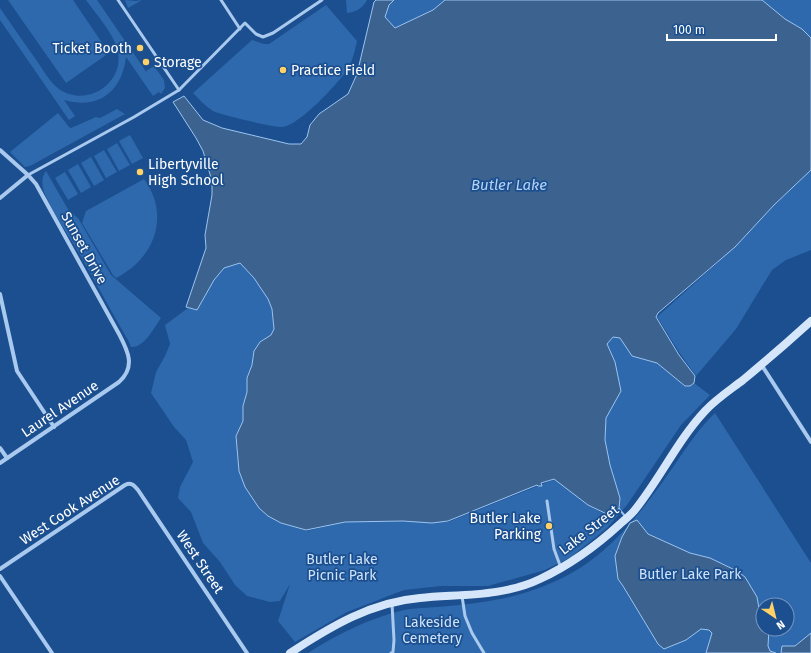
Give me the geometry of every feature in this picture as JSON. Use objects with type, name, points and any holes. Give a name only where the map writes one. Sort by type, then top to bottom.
[{"type":"street","name":"Sunset Drive","points":[[0,150],[36,184],[128,351],[128,370]]},
{"type":"street","points":[[0,198],[28,175]]},
{"type":"street","points":[[0,294],[17,372],[54,427]]},
{"type":"street","name":"Lake Street","points":[[290,653],[323,632],[354,616],[392,603],[419,598],[462,596],[517,587],[540,579],[581,556],[616,528],[633,511],[685,437],[706,410],[811,321]]},
{"type":"street","points":[[761,364],[811,442]]},
{"type":"street","name":"Laurel Avenue","points":[[0,463],[119,382],[128,370]]},
{"type":"street","points":[[0,448],[8,458]]},
{"type":"street","name":"West Cook Avenue","points":[[0,569],[124,484],[133,484]]},
{"type":"street","name":"West Street","points":[[133,484],[247,653]]},
{"type":"street","points":[[0,576],[52,653]]},
{"type":"lane","points":[[118,0],[179,90]]},
{"type":"lane","points":[[221,0],[240,28]]},
{"type":"lane","points":[[28,175],[134,117],[179,90],[245,23],[256,34],[263,37],[273,33],[322,0]]},
{"type":"lane","points":[[547,501],[554,549],[561,568]]},
{"type":"lane","points":[[462,596],[466,616],[472,634],[484,653]]},
{"type":"lane","points":[[392,603],[394,640],[393,653]]},
{"type":"green space","points":[[8,0],[73,0],[109,53],[66,83]]},
{"type":"green space","points":[[86,0],[97,0],[147,73],[146,71],[154,66],[164,80],[165,88],[161,94],[159,92],[153,96],[126,57],[124,69],[119,80],[114,89],[106,95],[98,100],[87,102],[64,100],[75,116],[69,120],[0,20],[0,8],[53,83],[59,89],[70,94],[80,96],[101,90],[109,83],[115,74],[118,64],[118,52],[113,39],[105,25]]},
{"type":"green space","points":[[125,0],[136,1],[142,0],[128,8]]},
{"type":"green space","points":[[346,0],[367,0],[359,9],[347,13]]},
{"type":"green space","points":[[394,0],[445,0],[433,10],[395,28],[385,17],[389,5]]},
{"type":"green space","points":[[762,0],[811,0],[811,38],[802,29],[785,19]]},
{"type":"green space","name":"Practice Field","points":[[326,5],[357,41],[353,58],[349,67],[337,83],[308,112],[289,125],[282,127],[268,125],[218,113],[205,105],[193,93],[252,40],[269,44]]},
{"type":"green space","points":[[117,109],[125,114],[30,166],[25,167],[10,152],[58,113],[71,128],[96,117],[100,118]]},
{"type":"green space","points":[[130,135],[143,158],[132,164],[119,141]]},
{"type":"green space","points":[[117,143],[130,165],[119,171],[107,149]]},
{"type":"green space","points":[[104,150],[117,172],[106,178],[94,156]]},
{"type":"green space","points":[[91,157],[104,180],[94,186],[81,163]]},
{"type":"green space","points":[[78,164],[91,187],[81,193],[68,170]]},
{"type":"green space","points":[[811,170],[811,250],[786,260],[772,270],[736,329],[696,376],[657,317],[735,247],[774,205]]},
{"type":"green space","points":[[46,171],[69,211],[78,218],[111,275],[161,318],[148,337],[140,344],[131,347],[79,253],[60,223],[44,192],[42,181]]},
{"type":"green space","points":[[65,172],[78,194],[68,200],[55,178]]},
{"type":"green space","points":[[144,179],[152,193],[156,207],[157,222],[154,235],[149,248],[140,260],[129,270],[116,278],[82,223],[86,211]]},
{"type":"green space","name":"Butler Lake Picnic Park","points":[[240,263],[254,278],[268,299],[272,309],[274,329],[271,335],[260,342],[254,351],[252,365],[247,378],[247,392],[243,406],[243,421],[236,436],[239,471],[268,516],[281,523],[307,531],[345,522],[448,522],[555,479],[588,505],[608,516],[619,509],[620,498],[610,465],[605,440],[606,418],[611,408],[615,362],[607,344],[613,337],[621,338],[633,356],[657,363],[685,386],[690,386],[694,383],[710,395],[681,425],[627,505],[607,528],[571,557],[545,570],[488,586],[441,586],[404,590],[347,612],[295,642],[278,621],[290,584],[280,601],[270,602],[247,596],[235,585],[220,562],[203,543],[191,512],[178,498],[180,487],[193,462],[186,440],[174,427],[151,393],[156,372],[170,344],[165,325],[188,308],[197,310],[214,280],[224,268]]},
{"type":"green space","name":"Butler Lake Park","points":[[715,413],[811,563],[811,653],[308,653],[330,639],[354,627],[391,613],[410,609],[443,607],[509,597],[552,583],[582,567],[611,543],[637,515],[702,426]]},
{"type":"water","name":"Butler Lake","points":[[376,0],[394,0],[389,5],[385,17],[395,28],[433,10],[445,0],[762,0],[785,19],[802,29],[811,38],[811,170],[774,205],[735,247],[658,313],[656,317],[679,355],[695,376],[694,383],[690,386],[685,386],[657,363],[632,356],[620,338],[613,337],[607,344],[615,362],[621,391],[606,418],[605,440],[610,465],[620,498],[619,509],[609,515],[588,505],[554,479],[541,483],[542,486],[537,485],[448,521],[432,523],[403,521],[345,522],[306,530],[281,523],[268,516],[259,508],[245,487],[239,471],[236,436],[243,421],[243,406],[247,392],[247,378],[252,365],[254,351],[260,342],[271,335],[274,329],[272,309],[268,299],[254,278],[240,263],[224,268],[214,280],[197,310],[186,307],[206,248],[205,235],[212,195],[212,181],[203,151],[173,102],[184,96],[203,120],[222,128],[289,144],[301,144],[307,137],[310,125],[319,114],[348,94],[357,74],[374,2]]},
{"type":"water","points":[[637,520],[648,534],[690,553],[710,558],[737,571],[745,577],[757,597],[755,597],[755,637],[769,637],[768,646],[770,651],[776,653],[706,653],[712,633],[709,630],[701,629],[686,640],[664,649],[658,644],[618,579],[615,556],[622,537],[630,523]]},
{"type":"water","points":[[811,633],[811,653],[781,653],[782,646],[795,646]]},
{"type":"waterway","points":[[619,509],[625,516]]},
{"type":"place","name":"Ticket Booth","points":[[140,48]]},
{"type":"place","name":"Storage","points":[[146,62]]},
{"type":"place","name":"Practice Field","points":[[283,70]]},
{"type":"place","name":"Libertyville High School","points":[[140,172]]},
{"type":"place","name":"Butler Lake Parking","points":[[549,526]]},
{"type":"park label","name":"Lakeside Cemetery","points":[[432,630]]}]
